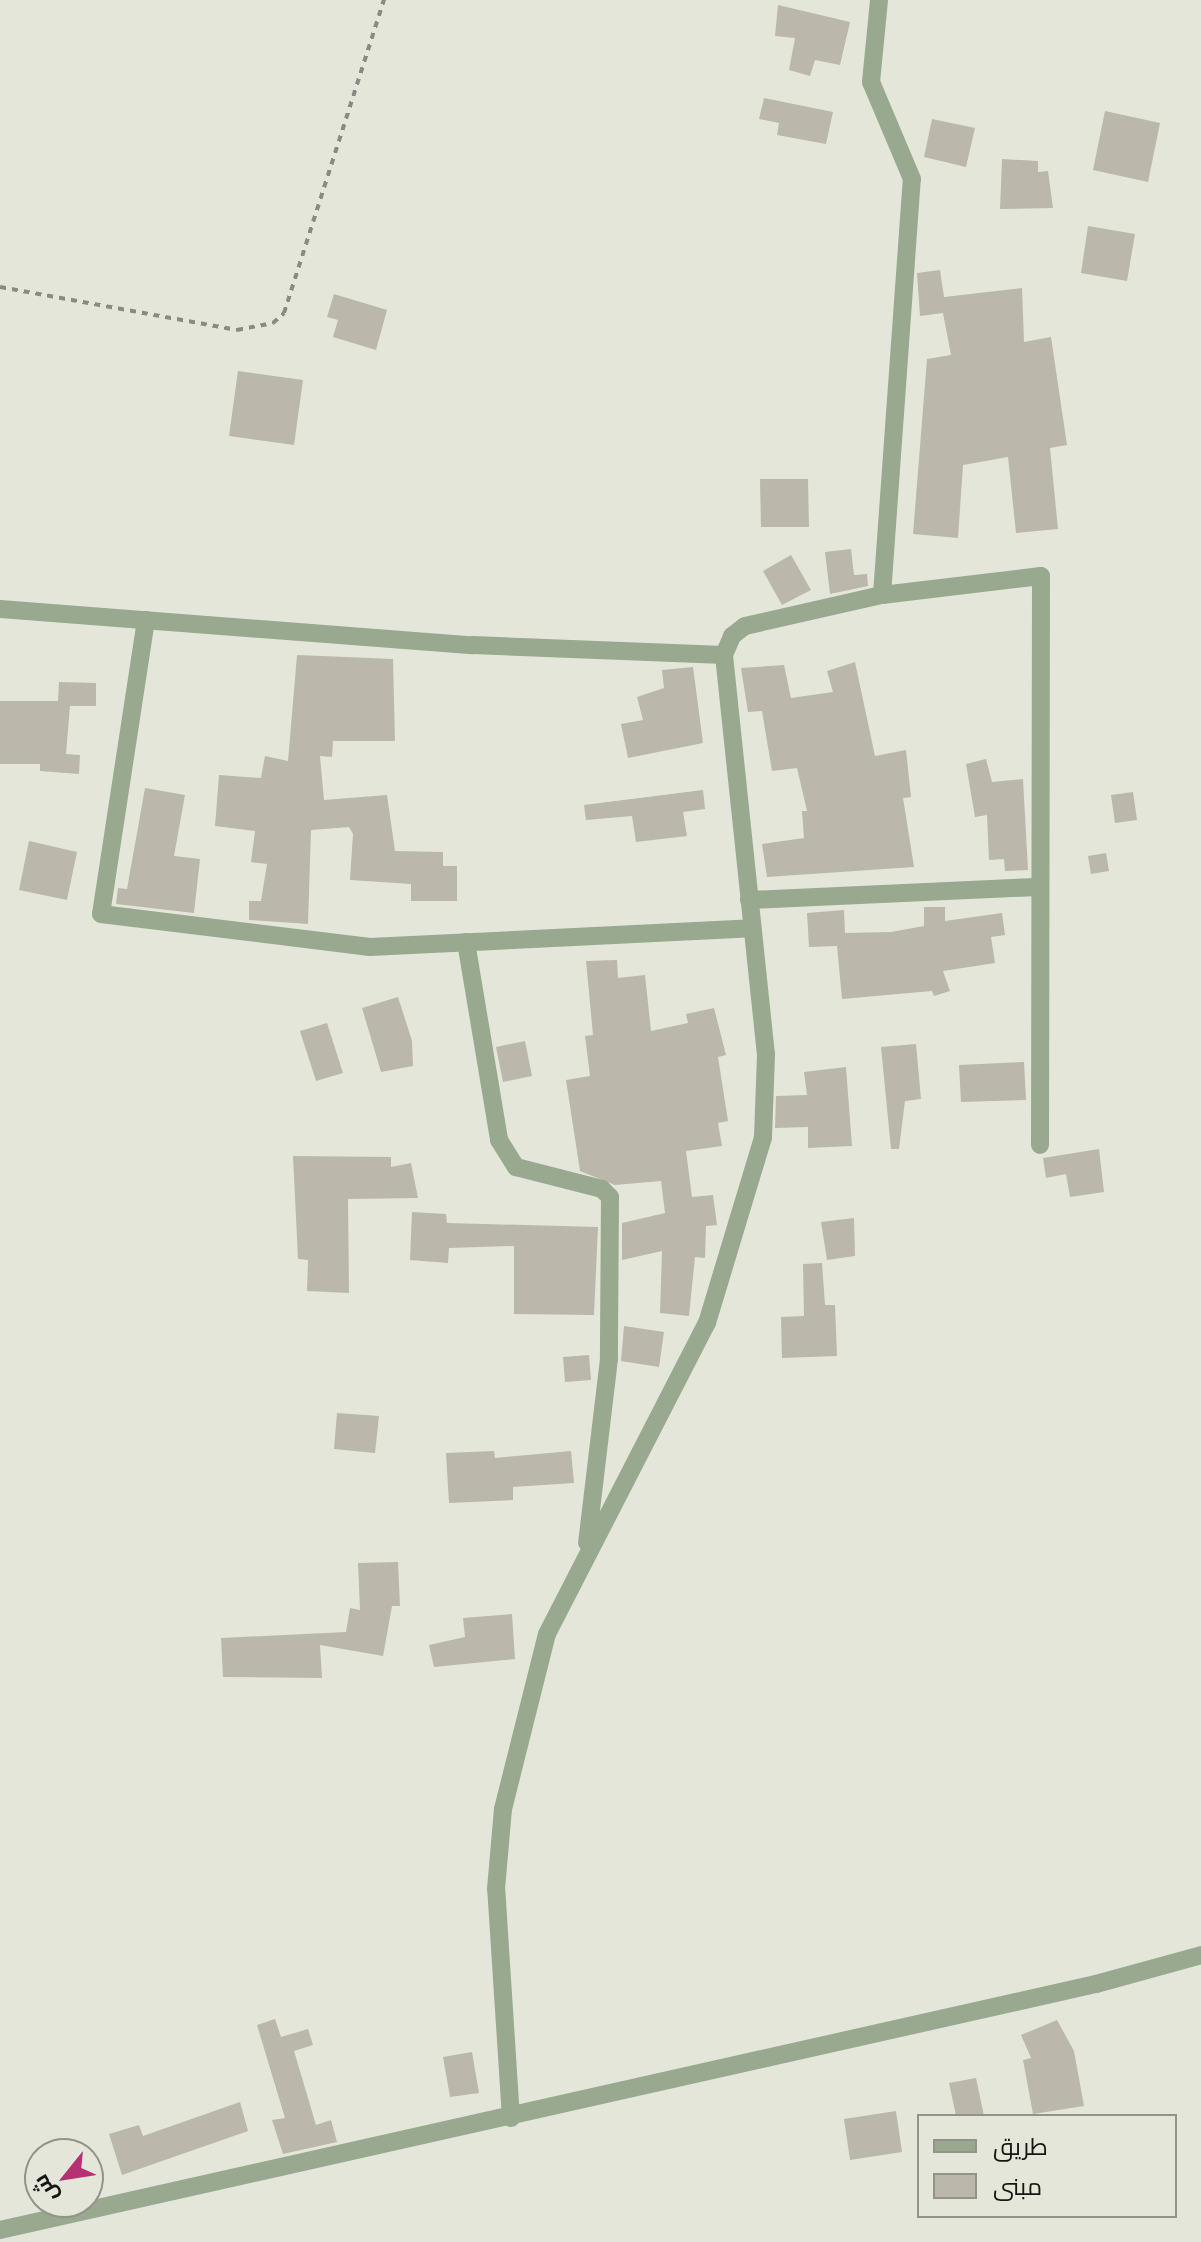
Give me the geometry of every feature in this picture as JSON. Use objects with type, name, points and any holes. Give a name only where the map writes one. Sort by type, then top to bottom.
[{"type":"street","points":[[879,0],[871,82],[912,179],[882,595]]},
{"type":"street","points":[[511,2118],[496,1889],[503,1809],[547,1634],[707,1323],[740,1228],[764,1123],[766,1055],[724,655],[732,636],[745,626],[882,595],[1041,576],[1038,887],[1040,1145]]},
{"type":"street","points":[[0,609],[473,645],[724,655]]},
{"type":"street","points":[[146,620],[101,914],[370,947],[752,928]]},
{"type":"street","points":[[749,900],[1038,887]]},
{"type":"street","points":[[466,942],[499,1140],[516,1167],[602,1189],[610,1197],[609,1359],[586,1558]]},
{"type":"street","points":[[0,2230],[511,2118],[1096,1984],[1201,1955]]},
{"type":"path","points":[[0,287],[237,330],[273,323],[284,313],[384,0]]},
{"type":"building","points":[[778,5],[850,22],[840,65],[815,60],[810,76],[789,70],[795,38],[775,36]]},
{"type":"building","points":[[764,98],[833,112],[826,144],[777,135],[779,123],[759,119]]},
{"type":"building","points":[[1105,111],[1160,123],[1148,182],[1093,170]]},
{"type":"building","points":[[932,119],[975,128],[966,167],[924,157]]},
{"type":"building","points":[[1002,159],[1038,161],[1038,172],[1048,171],[1053,208],[1000,209]]},
{"type":"building","points":[[1088,226],[1135,234],[1127,281],[1081,273]]},
{"type":"building","points":[[940,270],[944,297],[1022,288],[1024,342],[1051,337],[1067,445],[1050,448],[1058,529],[1016,533],[1008,457],[963,465],[958,538],[913,534],[927,359],[951,355],[943,313],[920,316],[917,273]]},
{"type":"building","points":[[334,294],[387,310],[376,350],[333,337],[338,320],[327,317]]},
{"type":"building","points":[[238,371],[303,380],[294,445],[229,436]]},
{"type":"building","points":[[760,479],[808,479],[809,527],[761,527]]},
{"type":"building","points":[[851,549],[854,575],[867,574],[868,586],[830,594],[825,552]]},
{"type":"building","points":[[791,555],[811,590],[782,605],[763,571]]},
{"type":"building","points":[[297,655],[393,659],[395,741],[333,741],[332,757],[320,756],[324,800],[387,795],[395,851],[443,852],[443,866],[457,866],[457,901],[411,901],[411,884],[350,880],[353,834],[349,827],[311,830],[308,924],[249,920],[249,901],[261,901],[267,864],[251,862],[255,831],[215,826],[219,775],[261,778],[265,756],[288,761]]},
{"type":"building","points":[[855,662],[875,756],[906,750],[911,797],[903,798],[914,867],[767,877],[762,844],[804,838],[802,811],[807,811],[797,768],[772,771],[762,711],[748,712],[741,668],[784,665],[791,698],[833,692],[827,671]]},
{"type":"building","points":[[693,667],[703,743],[628,758],[621,724],[643,720],[637,697],[664,688],[662,670]]},
{"type":"building","points":[[59,682],[96,683],[96,706],[70,706],[66,754],[80,755],[79,774],[40,771],[40,764],[0,764],[0,701],[58,701]]},
{"type":"building","points":[[986,759],[992,782],[1023,779],[1028,870],[1005,871],[1004,859],[989,860],[987,815],[975,817],[966,764]]},
{"type":"building","points":[[145,788],[185,795],[174,856],[200,859],[194,913],[116,904],[118,888],[127,889]]},
{"type":"building","points":[[703,790],[705,809],[683,812],[687,836],[636,842],[632,816],[586,820],[584,805]]},
{"type":"building","points":[[1133,792],[1137,820],[1115,823],[1111,795]]},
{"type":"building","points":[[29,841],[77,852],[67,900],[19,890]]},
{"type":"building","points":[[1106,853],[1109,871],[1091,874],[1088,856]]},
{"type":"building","points":[[924,907],[945,907],[945,921],[1002,913],[1005,935],[991,937],[995,963],[943,971],[950,991],[934,996],[932,991],[842,999],[837,946],[809,947],[807,913],[844,910],[845,933],[891,932],[924,926]]},
{"type":"building","points":[[617,960],[618,978],[645,975],[651,1031],[688,1023],[686,1014],[714,1008],[726,1055],[718,1057],[728,1121],[718,1123],[722,1146],[686,1151],[692,1197],[713,1195],[717,1225],[706,1226],[705,1258],[695,1257],[689,1316],[660,1313],[662,1251],[622,1260],[622,1223],[665,1213],[661,1181],[615,1185],[580,1171],[566,1080],[590,1076],[585,1036],[593,1035],[586,961]]},
{"type":"building","points":[[398,997],[412,1041],[413,1066],[381,1072],[362,1008]]},
{"type":"building","points":[[327,1023],[343,1073],[316,1081],[300,1031]]},
{"type":"building","points":[[525,1041],[532,1076],[503,1082],[496,1047]]},
{"type":"building","points":[[916,1044],[921,1099],[905,1101],[899,1149],[891,1149],[881,1047]]},
{"type":"building","points":[[1024,1062],[1026,1100],[961,1102],[959,1065]]},
{"type":"building","points":[[846,1067],[852,1146],[808,1148],[808,1127],[775,1128],[776,1096],[807,1095],[804,1072]]},
{"type":"building","points":[[1099,1149],[1104,1192],[1070,1197],[1066,1174],[1046,1178],[1043,1158]]},
{"type":"building","points":[[293,1156],[391,1157],[391,1167],[411,1163],[418,1198],[348,1199],[349,1293],[307,1291],[308,1260],[298,1259]]},
{"type":"building","points":[[412,1212],[446,1214],[447,1223],[598,1227],[594,1315],[514,1314],[514,1246],[449,1248],[448,1263],[410,1260]]},
{"type":"building","points":[[854,1218],[855,1256],[827,1260],[821,1222]]},
{"type":"building","points":[[822,1263],[825,1305],[835,1305],[837,1356],[782,1358],[781,1317],[804,1316],[803,1264]]},
{"type":"building","points":[[624,1326],[664,1332],[659,1367],[621,1361]]},
{"type":"building","points":[[589,1355],[591,1380],[565,1382],[563,1357]]},
{"type":"building","points":[[337,1413],[379,1416],[375,1453],[334,1449]]},
{"type":"building","points":[[494,1451],[495,1458],[571,1451],[574,1483],[513,1487],[513,1500],[449,1503],[446,1453]]},
{"type":"building","points":[[398,1562],[400,1606],[392,1606],[383,1656],[320,1645],[322,1678],[223,1677],[221,1638],[346,1632],[350,1608],[360,1610],[358,1563]]},
{"type":"building","points":[[512,1614],[515,1659],[434,1667],[429,1645],[465,1637],[463,1618]]},
{"type":"building","points":[[275,2019],[281,2037],[308,2029],[313,2045],[294,2051],[316,2125],[331,2120],[337,2142],[283,2154],[272,2120],[285,2118],[257,2025]]},
{"type":"building","points":[[1057,2020],[1074,2051],[1084,2106],[1033,2114],[1023,2060],[1031,2058],[1021,2035]]},
{"type":"building","points":[[472,2052],[479,2093],[450,2097],[443,2057]]},
{"type":"building","points":[[976,2078],[984,2114],[956,2114],[949,2083]]},
{"type":"building","points":[[240,2102],[248,2131],[122,2175],[109,2134],[139,2125],[143,2136]]},
{"type":"building","points":[[896,2111],[902,2152],[850,2160],[844,2119]]}]
